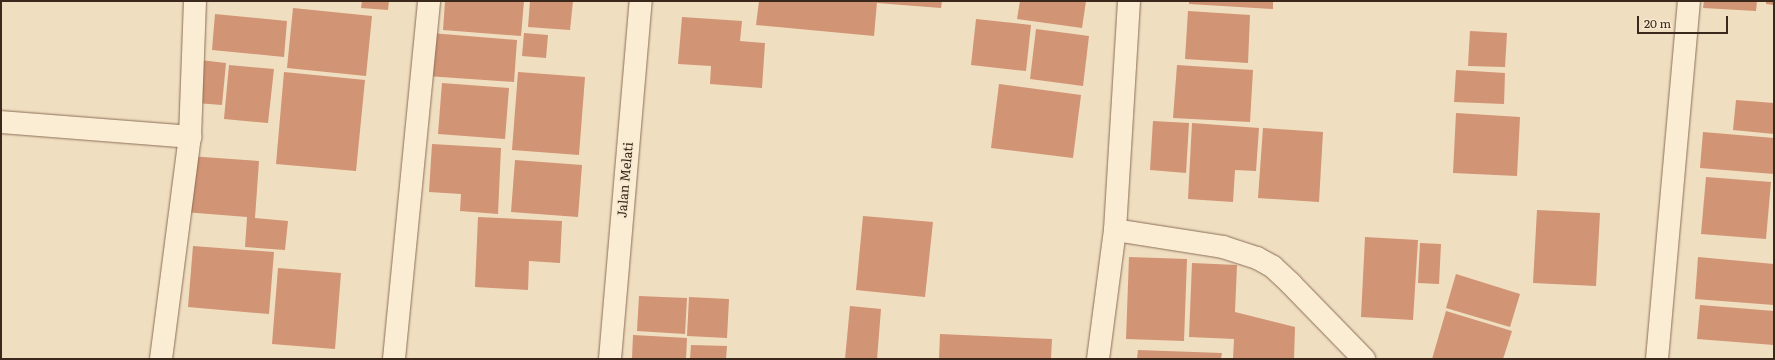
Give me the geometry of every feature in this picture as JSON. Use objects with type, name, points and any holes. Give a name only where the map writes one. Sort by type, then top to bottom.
[{"type":"street","points":[[162,359],[190,137],[195,1]]},
{"type":"street","points":[[394,359],[429,1]]},
{"type":"street","name":"Jalan Melati","points":[[610,359],[641,1]]},
{"type":"street","points":[[1098,359],[1115,230],[1129,1]]},
{"type":"street","points":[[1657,359],[1689,1]]},
{"type":"street","points":[[1,122],[190,137]]},
{"type":"street","points":[[1115,230],[1223,247],[1257,258],[1273,267],[1364,359]]},
{"type":"building","points":[[362,1],[389,1],[388,10],[361,8]]},
{"type":"building","points":[[445,1],[524,1],[521,36],[443,30]]},
{"type":"building","points":[[530,1],[573,1],[570,30],[528,27]]},
{"type":"building","points":[[759,1],[877,2],[874,36],[756,25]]},
{"type":"building","points":[[878,1],[942,1],[941,8],[877,3]]},
{"type":"building","points":[[1020,1],[1086,1],[1082,28],[1017,19]]},
{"type":"building","points":[[1189,1],[1273,1],[1273,9],[1189,4]]},
{"type":"building","points":[[1704,1],[1757,1],[1756,11],[1703,8]]},
{"type":"building","points":[[1766,1],[1774,1],[1774,5],[1766,4]]},
{"type":"building","points":[[293,8],[372,16],[366,76],[287,68]]},
{"type":"building","points":[[1188,11],[1250,15],[1248,63],[1185,59]]},
{"type":"building","points":[[215,14],[287,21],[284,57],[212,50]]},
{"type":"building","points":[[682,17],[742,21],[740,41],[765,43],[762,88],[710,84],[711,66],[678,64]]},
{"type":"building","points":[[976,19],[1031,25],[1026,71],[971,65]]},
{"type":"building","points":[[1036,29],[1089,36],[1083,86],[1030,79]]},
{"type":"building","points":[[1470,31],[1507,33],[1505,67],[1468,66]]},
{"type":"building","points":[[431,33],[517,40],[514,82],[427,76]]},
{"type":"building","points":[[524,33],[548,35],[546,58],[522,56]]},
{"type":"building","points":[[200,60],[226,63],[222,105],[196,103]]},
{"type":"building","points":[[229,65],[274,69],[268,123],[224,119]]},
{"type":"building","points":[[1177,65],[1253,70],[1250,122],[1173,118]]},
{"type":"building","points":[[1456,70],[1505,73],[1504,104],[1454,102]]},
{"type":"building","points":[[284,72],[365,80],[356,171],[276,164]]},
{"type":"building","points":[[518,72],[585,77],[579,155],[512,150]]},
{"type":"building","points":[[442,83],[509,88],[505,139],[438,134]]},
{"type":"building","points":[[999,84],[1081,95],[1073,158],[991,148]]},
{"type":"building","points":[[1736,100],[1774,103],[1774,134],[1733,130]]},
{"type":"building","points":[[1456,113],[1520,117],[1517,176],[1453,173]]},
{"type":"building","points":[[1153,121],[1189,123],[1186,173],[1150,170]]},
{"type":"building","points":[[1192,123],[1259,128],[1256,171],[1235,170],[1233,202],[1188,199]]},
{"type":"building","points":[[1263,128],[1323,132],[1319,202],[1258,198]]},
{"type":"building","points":[[1703,132],[1774,138],[1774,174],[1700,168]]},
{"type":"building","points":[[432,144],[501,148],[498,214],[460,211],[461,194],[429,192]]},
{"type":"building","points":[[189,156],[259,161],[255,218],[288,221],[285,250],[245,247],[247,217],[184,212]]},
{"type":"building","points":[[515,160],[582,165],[578,217],[511,212]]},
{"type":"building","points":[[1706,177],[1771,182],[1766,239],[1701,234]]},
{"type":"building","points":[[1537,210],[1600,213],[1596,286],[1533,283]]},
{"type":"building","points":[[863,216],[933,222],[925,297],[856,290]]},
{"type":"building","points":[[478,217],[562,221],[560,263],[529,261],[528,290],[475,287]]},
{"type":"building","points":[[1365,237],[1418,240],[1413,320],[1361,317]]},
{"type":"building","points":[[1420,243],[1441,244],[1439,284],[1418,283]]},
{"type":"building","points":[[193,246],[274,252],[269,314],[188,307]]},
{"type":"building","points":[[1129,257],[1187,259],[1184,341],[1126,339]]},
{"type":"building","points":[[1698,257],[1774,264],[1774,305],[1695,299]]},
{"type":"building","points":[[1192,263],[1237,265],[1235,312],[1295,327],[1294,359],[1233,359],[1234,339],[1189,337]]},
{"type":"building","points":[[278,268],[341,273],[335,349],[272,344]]},
{"type":"building","points":[[1456,274],[1520,294],[1510,327],[1446,308]]},
{"type":"building","points":[[639,296],[687,298],[685,334],[637,331]]},
{"type":"building","points":[[689,297],[729,299],[727,338],[687,336]]},
{"type":"building","points":[[1700,305],[1774,311],[1774,345],[1697,339]]},
{"type":"building","points":[[850,306],[881,309],[877,359],[845,359]]},
{"type":"building","points":[[1446,311],[1512,331],[1503,359],[1432,359]]},
{"type":"building","points":[[940,334],[1052,339],[1051,359],[939,359]]},
{"type":"building","points":[[633,335],[687,338],[686,359],[632,359]]},
{"type":"building","points":[[691,345],[727,346],[726,359],[690,359]]},
{"type":"building","points":[[1138,350],[1222,353],[1221,359],[1137,359]]}]
